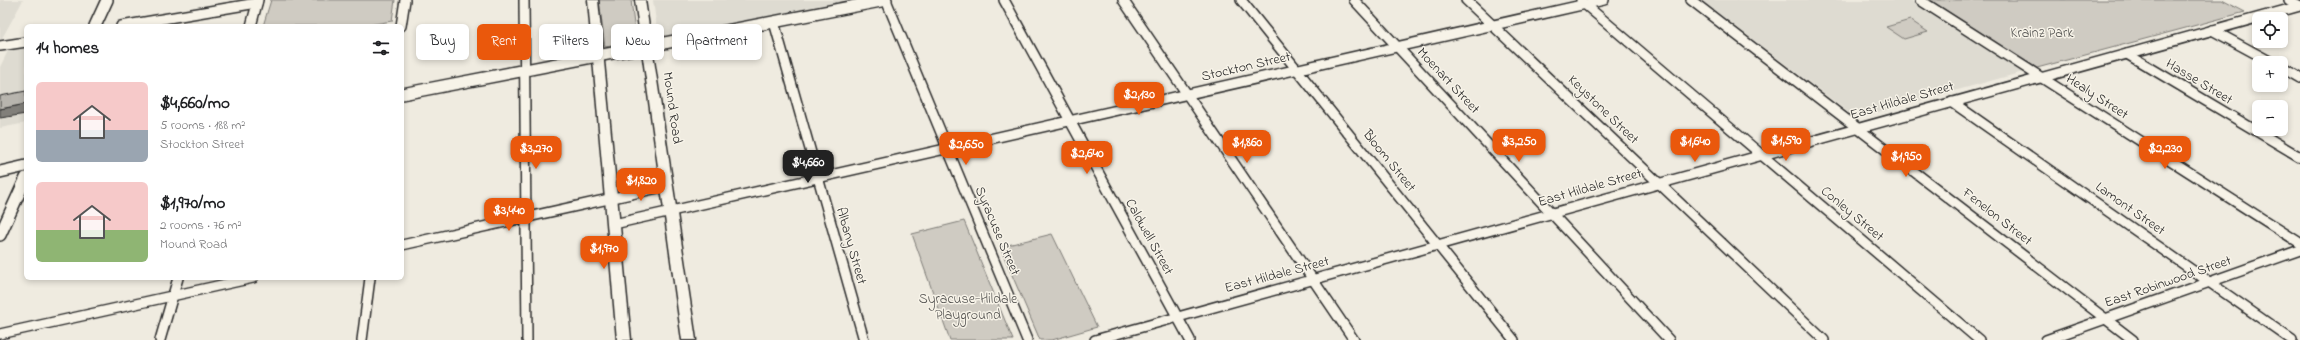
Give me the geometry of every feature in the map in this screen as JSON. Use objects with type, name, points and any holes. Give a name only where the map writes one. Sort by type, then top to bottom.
[{"type":"main road","points":[[593,0],[596,24]]},
{"type":"main road","name":"Mound Road","points":[[640,0],[644,24]]},
{"type":"main road","points":[[599,60],[624,340]]},
{"type":"main road","name":"Mound Road","points":[[649,60],[689,340]]},
{"type":"street","points":[[96,24],[107,0]]},
{"type":"street","points":[[402,24],[405,0]]},
{"type":"street","points":[[524,0],[526,340]]},
{"type":"street","points":[[664,43],[886,0]]},
{"type":"street","name":"Syracuse Street","points":[[886,0],[1027,340]]},
{"type":"street","name":"Caldwell Street","points":[[1004,0],[1190,340]]},
{"type":"street","points":[[1123,0],[1186,95],[1354,340]]},
{"type":"street","name":"Bloom Street","points":[[1242,0],[1514,340]]},
{"type":"street","name":"Moenart Street","points":[[1354,0],[1668,340]]},
{"type":"street","name":"Keystone Street","points":[[1466,0],[1824,340]]},
{"type":"street","name":"Stockton Street","points":[[614,224],[1493,25],[1582,2],[1604,0]]},
{"type":"street","name":"Fenelon Street","points":[[1692,0],[2134,340]]},
{"type":"street","name":"Healy Street","points":[[1920,0],[2300,243]]},
{"type":"street","points":[[2289,0],[2300,6]]},
{"type":"street","points":[[132,24],[258,1],[251,24]]},
{"type":"street","name":"Conley Street","points":[[1582,2],[1979,340]]},
{"type":"street","name":"East Hildale Street","points":[[1095,340],[2300,6]]},
{"type":"street","name":"Albany Street","points":[[774,22],[864,340]]},
{"type":"street","points":[[2212,30],[2260,56]]},
{"type":"street","points":[[0,46],[24,42]]},
{"type":"street","name":"Hasse Street","points":[[2127,54],[2300,157]]},
{"type":"street","points":[[404,94],[578,60]]},
{"type":"street","points":[[2288,71],[2300,78]]},
{"type":"street","name":"Lamont Street","points":[[1952,102],[2292,340]]},
{"type":"street","points":[[0,172],[24,166]]},
{"type":"street","points":[[0,235],[24,182]]},
{"type":"street","points":[[404,245],[612,197],[667,186]]},
{"type":"street","name":"East Robinwood Street","points":[[2046,340],[2300,250]]},
{"type":"street","points":[[160,340],[177,280]]},
{"type":"street","points":[[0,334],[244,280]]},
{"type":"street","points":[[362,340],[370,280]]},
{"type":"shaded area","points":[[0,0],[23,0],[0,42]]},
{"type":"shaded area","points":[[653,0],[851,0],[726,24],[672,24],[672,34],[664,36],[664,24],[656,24]]},
{"type":"shaded area","points":[[1701,0],[1911,0],[2023,72],[1856,118]]},
{"type":"shaded area","points":[[24,48],[24,123],[0,128],[0,67],[8,51]]},
{"type":"green space","points":[[271,0],[395,0],[392,21],[375,24],[264,24]]},
{"type":"green space","points":[[599,0],[631,0],[634,24],[611,24],[611,46],[605,47]]},
{"type":"green space","name":"Krainz Park","points":[[1930,0],[2222,0],[2245,12],[2037,68]]},
{"type":"green space","points":[[1910,20],[1928,32],[1904,39],[1886,27]]},
{"type":"green space","name":"Syracuse-Hildale Playground","points":[[964,221],[1013,340],[950,340],[912,234]]},
{"type":"green space","name":"Syracuse-Hildale Playground","points":[[1052,234],[1097,327],[1052,340],[1040,340],[1000,247]]},
{"type":"building","points":[[24,91],[24,104],[0,109],[0,96]]}]
